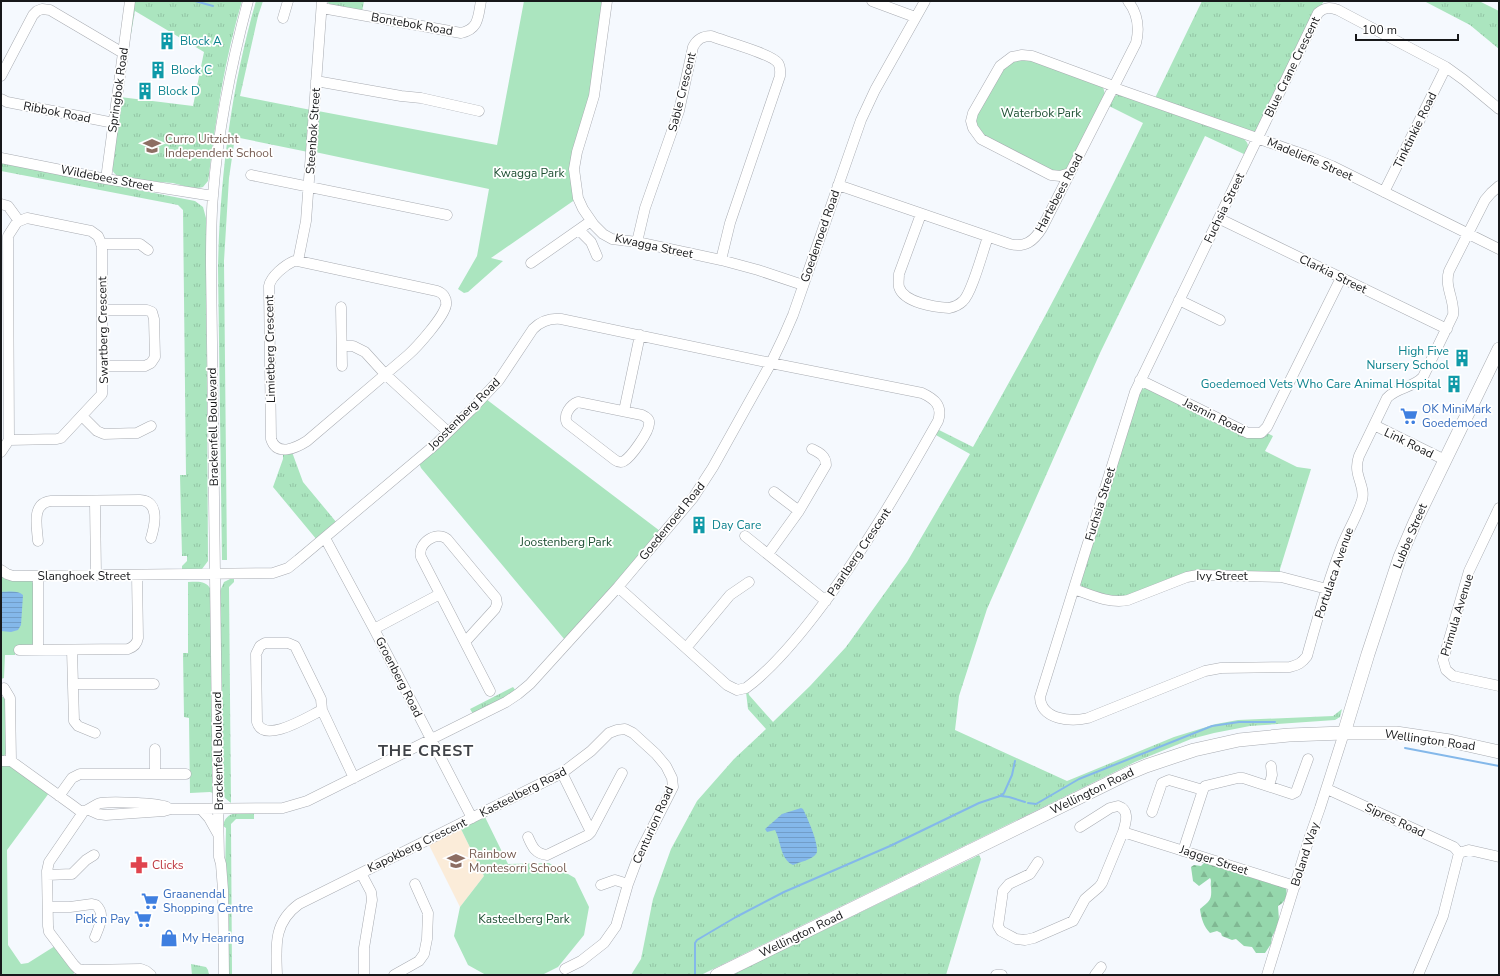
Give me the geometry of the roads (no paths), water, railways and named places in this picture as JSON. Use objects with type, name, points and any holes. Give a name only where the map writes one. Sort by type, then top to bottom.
[{"type":"main road","name":"Lubbe Street","points":[[1344,733],[1400,557],[1445,460],[1498,356]]},
{"type":"main road","name":"Wellington Road","points":[[717,975],[1146,766],[1194,750],[1239,740],[1344,733],[1396,734],[1450,742],[1499,752]]},
{"type":"street","name":"Springbok Road","points":[[106,179],[130,1]]},
{"type":"street","name":"Brackenfell Boulevard","points":[[218,975],[217,863],[219,857],[219,836],[211,265],[212,196],[228,82],[248,1]]},
{"type":"street","points":[[283,18],[288,1]]},
{"type":"street","name":"Bontebok Road","points":[[322,4],[461,33],[469,31],[476,24],[481,1]]},
{"type":"street","name":"Kwagga Street","points":[[607,1],[594,96],[575,163],[574,177],[578,198],[591,220],[603,234],[612,238],[721,260],[758,270],[803,285]]},
{"type":"street","points":[[872,1],[915,17]]},
{"type":"street","name":"Goedemoed Road","points":[[6,761],[78,810],[86,810],[98,814],[117,815],[164,811],[171,809],[289,807],[307,801],[354,778],[506,702],[524,690],[618,587],[686,507],[700,488],[771,363],[790,321],[867,104],[925,1]]},
{"type":"street","name":"Hartebees Road","points":[[838,185],[1015,245],[1024,245],[1034,240],[1042,228],[1114,87],[1138,36],[1137,18],[1128,1]]},
{"type":"street","name":"Steenbok Street","points":[[298,261],[306,221],[322,4]]},
{"type":"street","name":"Blue Crane Crescent","points":[[1258,138],[1318,13],[1325,8],[1338,10],[1446,67],[1499,109]]},
{"type":"street","points":[[1,76],[33,15],[42,9],[50,10],[56,13],[123,53]]},
{"type":"street","name":"Sable Crescent","points":[[637,242],[645,208],[679,111],[693,47],[698,39],[711,36],[769,56],[778,64],[780,69],[780,76],[730,223],[721,260]]},
{"type":"street","name":"Madeliefie Street","points":[[1070,173],[1060,176],[1051,175],[981,139],[973,128],[971,121],[973,113],[1000,66],[1012,57],[1027,55],[1318,160],[1499,248]]},
{"type":"street","name":"Tinktinkie Road","points":[[1384,192],[1446,67]]},
{"type":"street","points":[[316,81],[420,98],[479,111]]},
{"type":"street","name":"Ribbok Road","points":[[1,99],[7,102],[114,123]]},
{"type":"street","name":"Fuchsia Street","points":[[1047,713],[1042,708],[1040,697],[1140,380],[1220,219],[1258,138]]},
{"type":"street","name":"Wildebees Street","points":[[1,158],[106,179],[212,196]]},
{"type":"street","points":[[251,176],[447,215]]},
{"type":"street","points":[[1469,234],[1485,200],[1499,186]]},
{"type":"street","points":[[1,204],[8,206],[19,221]]},
{"type":"street","points":[[921,214],[899,274],[899,286],[904,295],[915,301],[949,308],[954,307],[964,301],[969,292],[988,237]]},
{"type":"street","points":[[1,452],[9,440],[5,397],[4,272],[8,236],[19,221],[30,219],[91,231],[98,236],[101,244],[140,244],[148,250]]},
{"type":"street","name":"Clarkia Street","points":[[1220,219],[1447,329]]},
{"type":"street","points":[[531,263],[591,220]]},
{"type":"street","points":[[579,230],[591,242],[597,256]]},
{"type":"street","name":"Portulaca Avenue","points":[[1047,713],[1053,716],[1079,720],[1088,718],[1205,671],[1221,668],[1280,668],[1300,664],[1307,656],[1341,548],[1362,499],[1362,489],[1356,466],[1359,456],[1384,402],[1390,395],[1399,389],[1415,384],[1422,377],[1447,329],[1453,311],[1447,276],[1460,247],[1469,234]]},
{"type":"street","name":"Swartberg Crescent","points":[[9,440],[59,438],[65,435],[102,394],[101,244]]},
{"type":"street","name":"Limietberg Crescent","points":[[298,261],[437,291],[442,294],[446,302],[444,311],[419,344],[385,374],[304,442],[286,450],[280,449],[274,445],[272,439],[270,283],[273,277],[289,264],[298,261]]},
{"type":"street","name":"Jasmin Road","points":[[1140,380],[1248,433],[1261,434],[1267,427],[1340,278]]},
{"type":"street","points":[[1179,300],[1220,320]]},
{"type":"street","points":[[341,307],[342,366]]},
{"type":"street","points":[[102,310],[147,310],[152,312],[154,319],[155,357],[151,363],[145,366],[103,366]]},
{"type":"street","name":"Joostenberg Road","points":[[216,574],[273,574],[283,571],[292,565],[448,432],[499,380],[533,329],[541,322],[550,319],[561,319],[771,363]]},
{"type":"street","points":[[624,411],[640,335]]},
{"type":"street","points":[[342,346],[353,346],[365,352],[385,374],[448,432]]},
{"type":"street","name":"Paarlberg Crescent","points":[[618,587],[730,688],[737,690],[748,686],[784,653],[826,601],[855,561],[888,509],[938,421],[940,410],[935,400],[922,393],[771,363]]},
{"type":"street","points":[[578,402],[624,411],[645,416],[649,425],[639,444],[626,460],[621,462],[615,460],[568,424],[565,419],[572,406],[578,402]]},
{"type":"street","points":[[82,416],[97,431],[104,434],[137,433],[151,426]]},
{"type":"street","name":"Link Road","points":[[1374,425],[1445,460]]},
{"type":"street","points":[[768,554],[799,511],[826,465],[826,460],[823,455],[812,450]]},
{"type":"street","points":[[774,492],[799,511]]},
{"type":"street","points":[[38,541],[36,516],[43,503],[51,501],[95,502],[140,500],[150,504],[154,512],[154,527],[151,538]]},
{"type":"street","points":[[95,502],[96,574]]},
{"type":"street","name":"Primula Avenue","points":[[1499,508],[1469,571],[1443,660],[1446,670],[1453,676],[1499,686]]},
{"type":"street","points":[[465,642],[495,609],[497,601],[495,596],[447,539],[438,535],[424,544],[420,552],[421,557],[490,691]]},
{"type":"street","points":[[745,536],[826,601]]},
{"type":"street","name":"Groenberg Road","points":[[325,538],[472,818]]},
{"type":"street","name":"Slanghoek Street","points":[[1,570],[11,576],[216,574]]},
{"type":"street","name":"Ivy Street","points":[[1074,590],[1120,602],[1187,577],[1203,574],[1282,577],[1327,589]]},
{"type":"street","points":[[19,650],[128,649],[135,645],[138,638],[137,575]]},
{"type":"street","points":[[38,576],[38,650]]},
{"type":"street","points":[[686,648],[730,595],[749,582]]},
{"type":"street","points":[[374,629],[440,594]]},
{"type":"street","points":[[322,710],[278,730],[265,730],[259,727],[257,722],[256,654],[260,646],[265,643],[286,643],[295,646],[321,699],[322,710],[354,778]]},
{"type":"street","points":[[72,650],[75,723],[78,726],[95,733]]},
{"type":"street","points":[[73,684],[154,684]]},
{"type":"street","points":[[4,688],[10,698],[6,761]]},
{"type":"street","name":"Kasteelberg Road","points":[[472,818],[562,773],[586,755],[609,734],[621,729],[633,733],[656,754],[666,766]]},
{"type":"street","name":"Boland Way","points":[[1267,975],[1294,886],[1327,789],[1344,733]]},
{"type":"street","points":[[155,749],[155,774]]},
{"type":"street","points":[[1183,851],[1202,790],[1208,785],[1238,778],[1294,794],[1308,759]]},
{"type":"street","name":"Centurion Road","points":[[565,969],[581,961],[604,943],[616,926],[628,884],[640,852],[655,819],[672,789],[673,782],[666,766]]},
{"type":"street","points":[[1269,786],[1272,775],[1271,766]]},
{"type":"street","points":[[562,773],[591,832]]},
{"type":"street","points":[[528,836],[536,850],[541,854],[547,855],[584,837],[591,832],[622,773]]},
{"type":"street","points":[[59,796],[72,778],[80,774],[186,774]]},
{"type":"street","points":[[1152,812],[1162,783],[1165,781],[1169,780],[1202,790]]},
{"type":"street","name":"Sipres Road","points":[[1327,789],[1454,847],[1459,854]]},
{"type":"street","points":[[1038,862],[1030,874],[1009,884],[1003,891],[998,926],[1001,932],[1016,939],[1025,940],[1034,938],[1073,921],[1085,899],[1099,888],[1128,833],[1126,816],[1123,809],[1118,806],[1110,808],[1080,827]]},
{"type":"street","points":[[201,809],[210,818],[219,836]]},
{"type":"street","points":[[86,810],[51,858],[48,866],[48,929],[50,935],[78,969],[141,969],[151,975]]},
{"type":"street","name":"Kapokberg Crescent","points":[[277,975],[277,936],[287,915],[299,904],[472,818]]},
{"type":"street","name":"Jagger Street","points":[[1128,833],[1294,886]]},
{"type":"street","points":[[1418,975],[1443,916],[1459,854],[1469,850],[1499,857]]},
{"type":"street","points":[[47,875],[72,874],[86,860],[94,855]]},
{"type":"street","name":"Brackenfell Boulevard","points":[[219,857],[222,864],[224,975]]},
{"type":"street","name":"Kapokberg Crescent","points":[[361,873],[371,892],[372,900],[364,948],[364,975]]},
{"type":"street","points":[[601,885],[614,880],[628,884]]},
{"type":"street","points":[[394,975],[419,961],[424,954],[427,939],[428,913],[415,884]]},
{"type":"street","points":[[48,908],[92,904],[96,905],[101,912],[101,923],[95,937]]},
{"type":"street","points":[[996,975],[1002,975]]},
{"type":"water","points":[[1,592],[16,592],[23,595],[21,625],[18,630],[11,632],[1,631]]},
{"type":"water","points":[[801,808],[803,809],[813,832],[817,851],[812,858],[793,865],[783,854],[775,830],[767,832],[765,829],[782,814]]},
{"type":"waterway","points":[[195,1],[213,6]]},
{"type":"waterway","points":[[1028,803],[1036,804],[1079,779],[1212,726],[1239,722],[1275,722]]},
{"type":"waterway","points":[[1405,748],[1499,766]]},
{"type":"waterway","points":[[695,975],[695,943],[697,940],[736,917],[784,892],[890,846],[979,803],[1000,796],[1004,793],[1012,775],[1015,761]]},
{"type":"waterway","points":[[1001,796],[1025,802]]},
{"type":"place","name":"Block A","points":[[167,41]]},
{"type":"place","name":"Block C","points":[[158,70]]},
{"type":"place","name":"Block D","points":[[145,91]]},
{"type":"place","name":"Curro Uitzicht Independent School","points":[[152,146]]},
{"type":"place","name":"High Five Nursery School","points":[[1462,358]]},
{"type":"place","name":"Goedemoed Vets Who Care Animal Hospital","points":[[1454,384]]},
{"type":"place","name":"OK MiniMark Goedemoed","points":[[1409,416]]},
{"type":"place","name":"Day Care","points":[[699,525]]},
{"type":"place","name":"Rainbow Montesorri School","points":[[456,861]]},
{"type":"place","name":"Clicks","points":[[139,865]]},
{"type":"place","name":"Graanendal Shopping Centre","points":[[150,901]]},
{"type":"place","name":"Pick n Pay","points":[[143,919]]},
{"type":"place","name":"My Hearing","points":[[169,938]]},
{"type":"district","name":"THE CREST","points":[[426,750]]},
{"type":"park label","name":"Waterbok Park","points":[[1041,113]]},
{"type":"park label","name":"Kwagga Park","points":[[529,173]]},
{"type":"park label","name":"Joostenberg Park","points":[[566,542]]},
{"type":"park label","name":"Kasteelberg Park","points":[[524,919]]}]
